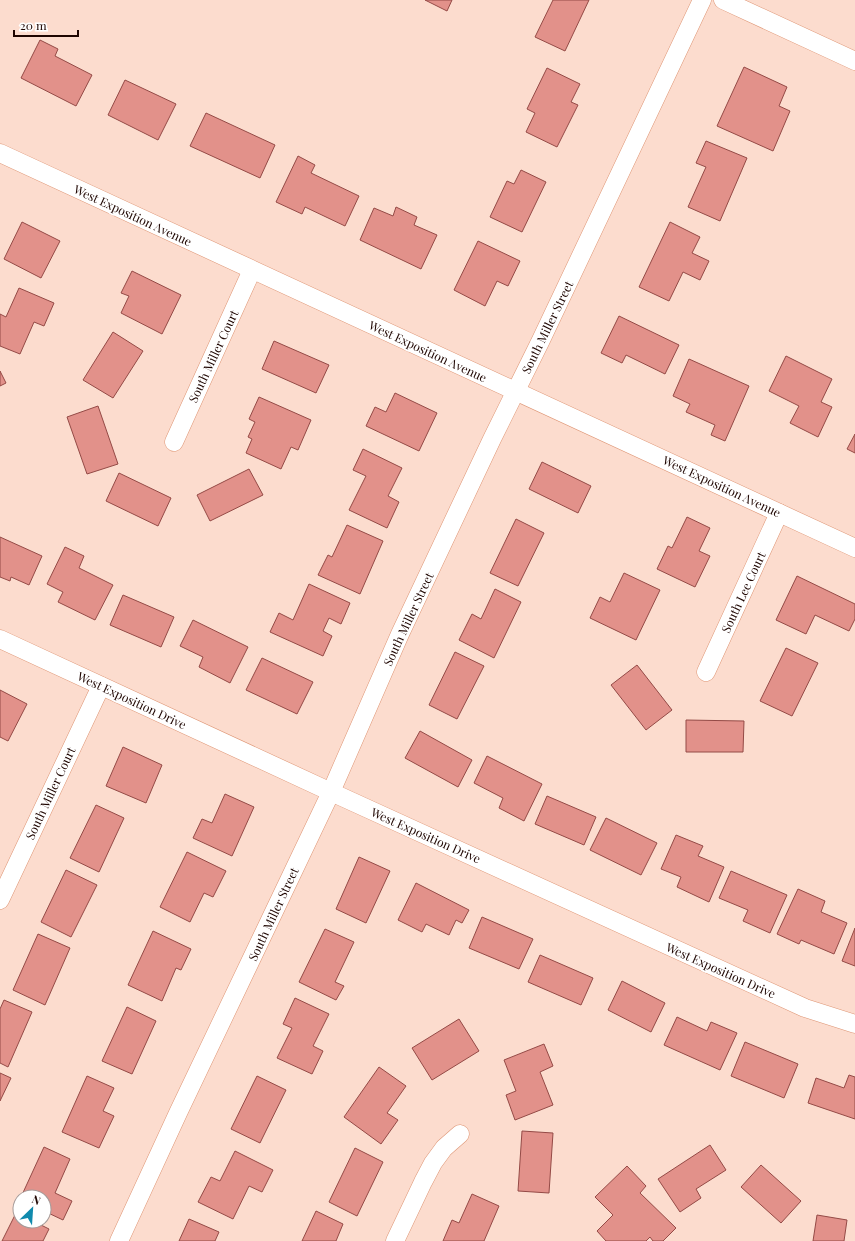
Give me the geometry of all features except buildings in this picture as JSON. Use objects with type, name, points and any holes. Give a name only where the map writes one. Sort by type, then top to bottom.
[{"type":"street","name":"South Miller Street","points":[[119,1241],[181,1106],[331,792],[400,634],[702,0]]},
{"type":"street","points":[[723,0],[855,61]]},
{"type":"street","name":"West Exposition Avenue","points":[[0,153],[855,548]]},
{"type":"street","name":"South Miller Court","points":[[174,442],[252,270]]},
{"type":"street","name":"South Lee Court","points":[[706,672],[779,513]]},
{"type":"street","name":"West Exposition Drive","points":[[0,639],[805,1008],[855,1024]]},
{"type":"street","name":"South Miller Court","points":[[0,900],[101,686]]},
{"type":"street","points":[[395,1241],[423,1182],[434,1163],[444,1148],[460,1134]]}]
